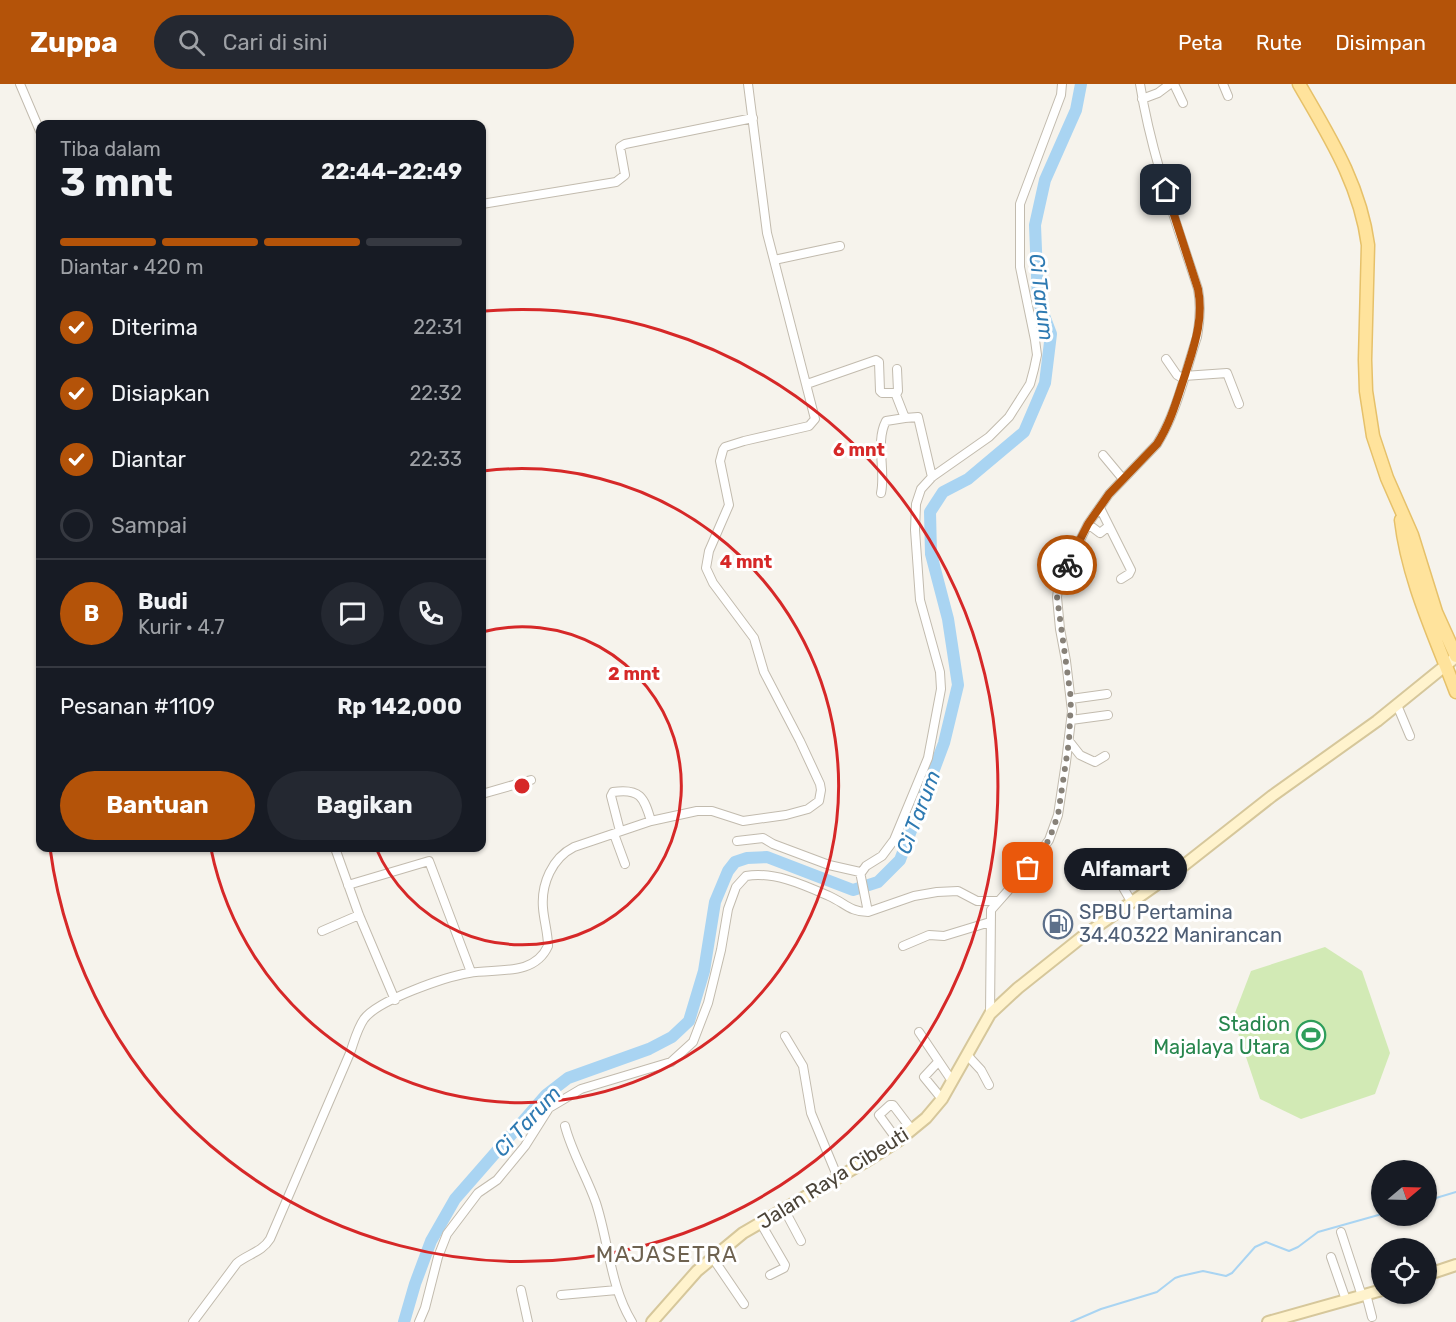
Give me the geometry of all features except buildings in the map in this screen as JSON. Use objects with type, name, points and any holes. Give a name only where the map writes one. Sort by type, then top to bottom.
[{"type":"main road","points":[[1299,84],[1342,157],[1366,231],[1368,245],[1366,391],[1373,436],[1401,513],[1412,535],[1436,612],[1456,657]]},
{"type":"main road","points":[[1401,513],[1410,564],[1422,604],[1456,692]]},
{"type":"main road","name":"Jalan Raya Cibeuti","points":[[653,1322],[690,1278],[712,1257],[760,1222],[838,1178],[912,1130],[937,1107],[990,1014],[1018,988],[1082,937],[1132,903],[1272,796],[1377,721],[1456,657]]},
{"type":"main road","points":[[1437,1271],[1456,1265]]},
{"type":"main road","points":[[1269,1322],[1371,1293]]},
{"type":"street","points":[[20,84],[36,122]]},
{"type":"street","points":[[193,1322],[237,1263],[264,1248],[270,1239],[363,1021],[369,1014],[395,999],[438,981],[471,972],[519,969],[532,963],[546,952],[548,942],[543,899],[554,864],[567,851],[651,821],[697,811],[712,811],[743,821],[786,815],[808,809],[819,801],[820,784],[764,672],[754,638],[713,583],[706,568],[709,551],[729,504],[720,461],[723,450],[744,441],[810,425],[815,419],[767,233],[748,84]]},
{"type":"street","points":[[868,910],[862,874],[866,866],[882,856],[894,840],[928,758],[941,689],[940,672],[920,600],[915,530],[916,504],[921,489],[932,477],[989,437],[1009,417],[1030,384],[1036,355],[1020,267],[1020,204],[1061,95],[1062,84]]},
{"type":"street","points":[[990,1014],[991,910],[1049,840],[1058,815],[1071,720],[1071,699],[1057,597],[1060,579],[1088,524],[1123,479],[1163,435],[1171,419],[1197,337],[1200,301],[1198,289],[1166,190],[1140,84]]},
{"type":"street","points":[[1142,99],[1172,84],[1183,103]]},
{"type":"street","points":[[1223,84],[1228,96]]},
{"type":"street","points":[[486,203],[616,182],[625,175],[620,147],[625,144],[753,118]]},
{"type":"street","points":[[774,260],[840,246]]},
{"type":"street","points":[[1166,359],[1177,375],[1184,377],[1227,373],[1239,404]]},
{"type":"street","points":[[807,384],[876,360],[880,364],[880,391],[896,395]]},
{"type":"street","points":[[897,369],[898,392],[896,395],[905,418]]},
{"type":"street","points":[[881,493],[884,470],[882,438],[886,421],[918,417],[932,477]]},
{"type":"street","points":[[1103,454],[1123,479]]},
{"type":"street","points":[[1100,508],[1131,570],[1121,579]]},
{"type":"street","points":[[1088,524],[1100,533],[1109,526]]},
{"type":"street","points":[[1071,699],[1107,694]]},
{"type":"street","points":[[1397,705],[1410,736]]},
{"type":"street","points":[[1071,720],[1108,715]]},
{"type":"street","points":[[1069,741],[1080,755],[1095,762],[1105,756]]},
{"type":"street","points":[[486,793],[531,780]]},
{"type":"street","points":[[625,864],[611,796],[613,792],[628,789],[639,795],[646,803],[651,821]]},
{"type":"street","points":[[737,841],[763,838],[773,844],[830,865],[862,874]]},
{"type":"street","points":[[337,852],[359,915],[395,999]]},
{"type":"street","points":[[348,885],[429,861],[471,972]]},
{"type":"street","points":[[1113,870],[1132,903]]},
{"type":"street","points":[[419,1322],[447,1234],[478,1193],[497,1180],[525,1146],[549,1108],[581,1089],[671,1062],[693,1042],[708,1003],[728,909],[736,887],[746,876],[773,875],[831,896],[856,912],[937,892],[958,891],[977,901],[997,901]]},
{"type":"street","points":[[322,931],[359,915]]},
{"type":"street","points":[[903,946],[929,935],[944,936],[990,922]]},
{"type":"street","points":[[919,1032],[952,1081]]},
{"type":"street","points":[[785,1036],[802,1066],[811,1113],[838,1178]]},
{"type":"street","points":[[968,1056],[981,1070],[990,1085]]},
{"type":"street","points":[[938,1062],[924,1079],[942,1099]]},
{"type":"street","points":[[898,1141],[879,1115],[890,1105],[893,1105],[912,1130]]},
{"type":"street","points":[[565,1126],[574,1155],[596,1204],[617,1290],[632,1322]]},
{"type":"street","points":[[784,1209],[801,1241]]},
{"type":"street","points":[[760,1222],[785,1265],[784,1268],[770,1275]]},
{"type":"street","points":[[1341,1232],[1372,1317]]},
{"type":"street","points":[[712,1257],[744,1304]]},
{"type":"street","points":[[1331,1257],[1346,1300]]},
{"type":"street","points":[[521,1290],[528,1322]]},
{"type":"street","points":[[561,1295],[617,1290]]},
{"type":"green space","name":"Stadion Majalaya Utara","points":[[1325,947],[1362,971],[1390,1053],[1375,1094],[1301,1119],[1260,1099],[1233,1018],[1251,971]]},
{"type":"waterway","name":"Ci Tarum","points":[[404,1322],[431,1241],[455,1199],[546,1095],[568,1078],[649,1049],[672,1037],[689,1021],[704,971],[715,902],[728,871],[735,862],[747,858],[767,857],[853,890],[878,882],[900,860],[944,743],[958,685],[948,619],[931,554],[930,512],[943,492],[968,479],[1024,432],[1045,383],[1051,334],[1038,300],[1035,225],[1045,180],[1076,110],[1081,84]]},
{"type":"waterway","points":[[1437,1198],[1456,1192]]},
{"type":"waterway","points":[[1071,1322],[1101,1309],[1157,1292],[1181,1276],[1203,1271],[1226,1276],[1232,1273],[1255,1247],[1266,1242],[1289,1251],[1318,1232],[1371,1217]]},
{"type":"way so far","points":[[1028,868],[1049,840],[1058,815],[1066,762],[1072,711],[1057,597],[1059,583],[1067,565]]},
{"type":"place","name":"Alfamart","points":[[1028,868]]},
{"type":"place","name":"SPBU Pertamina 34.40322 Manirancan","points":[[1058,924]]},
{"type":"place","name":"Stadion Majalaya Utara","points":[[1311,1035]]},
{"type":"district","name":"MAJASETRA","points":[[667,1254]]},
{"type":"route","points":[[1067,565],[1088,524],[1109,494],[1163,435],[1171,419],[1197,337],[1200,301],[1198,289],[1166,190]]}]
